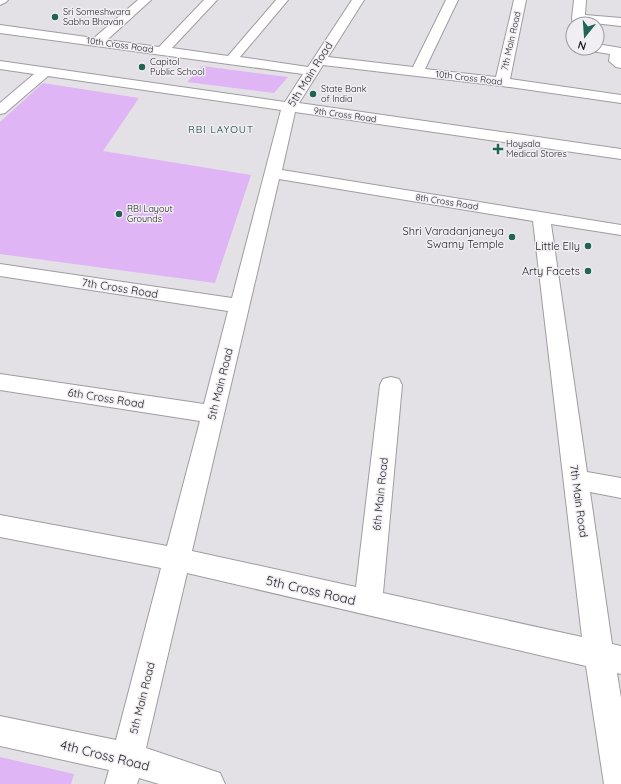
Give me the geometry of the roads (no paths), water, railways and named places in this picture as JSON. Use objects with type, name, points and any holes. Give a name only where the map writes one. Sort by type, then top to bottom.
[{"type":"street","points":[[97,42],[145,0]]},
{"type":"street","points":[[162,51],[211,0]]},
{"type":"street","points":[[230,60],[282,0]]},
{"type":"street","name":"5th Main Road","points":[[124,771],[289,107],[314,66],[358,0]]},
{"type":"street","points":[[417,72],[452,0]]},
{"type":"street","name":"7th Main Road","points":[[502,82],[520,0]]},
{"type":"street","points":[[579,13],[621,12]]},
{"type":"street","points":[[579,13],[621,22]]},
{"type":"street","name":"10th Cross Road","points":[[0,29],[230,60],[417,72],[502,82],[621,99]]},
{"type":"street","points":[[605,49],[617,51],[616,60],[621,64]]},
{"type":"street","name":"9th Cross Road","points":[[0,65],[621,154]]},
{"type":"street","points":[[0,110],[46,71]]},
{"type":"street","name":"8th Cross Road","points":[[272,173],[621,230]]},
{"type":"street","name":"7th Main Road","points":[[541,217],[576,480],[610,658],[620,784]]},
{"type":"street","name":"7th Cross Road","points":[[0,270],[239,306]]},
{"type":"street","name":"6th Cross Road","points":[[0,382],[212,414]]},
{"type":"street","name":"6th Main Road","points":[[368,603],[391,385]]},
{"type":"street","points":[[576,480],[621,488]]},
{"type":"street","name":"5th Cross Road","points":[[0,526],[176,559],[610,658]]},
{"type":"street","name":"4th Cross Road","points":[[0,731],[124,771],[209,784]]},
{"type":"place","name":"Sri Someshwara Sabha Bhavan","points":[[55,17]]},
{"type":"place","name":"Capitol Public School","points":[[142,67]]},
{"type":"place","name":"State Bank of India","points":[[313,94]]},
{"type":"place","name":"Hoysala Medical Stores","points":[[498,149]]},
{"type":"place","name":"RBI Layout Grounds","points":[[119,214]]},
{"type":"place","name":"Shri Varadanjaneya Swamy Temple","points":[[512,237]]},
{"type":"place","name":"Little Elly","points":[[588,246]]},
{"type":"place","name":"Arty Facets","points":[[588,271]]},
{"type":"district","name":"RBI LAYOUT","points":[[221,129]]}]
